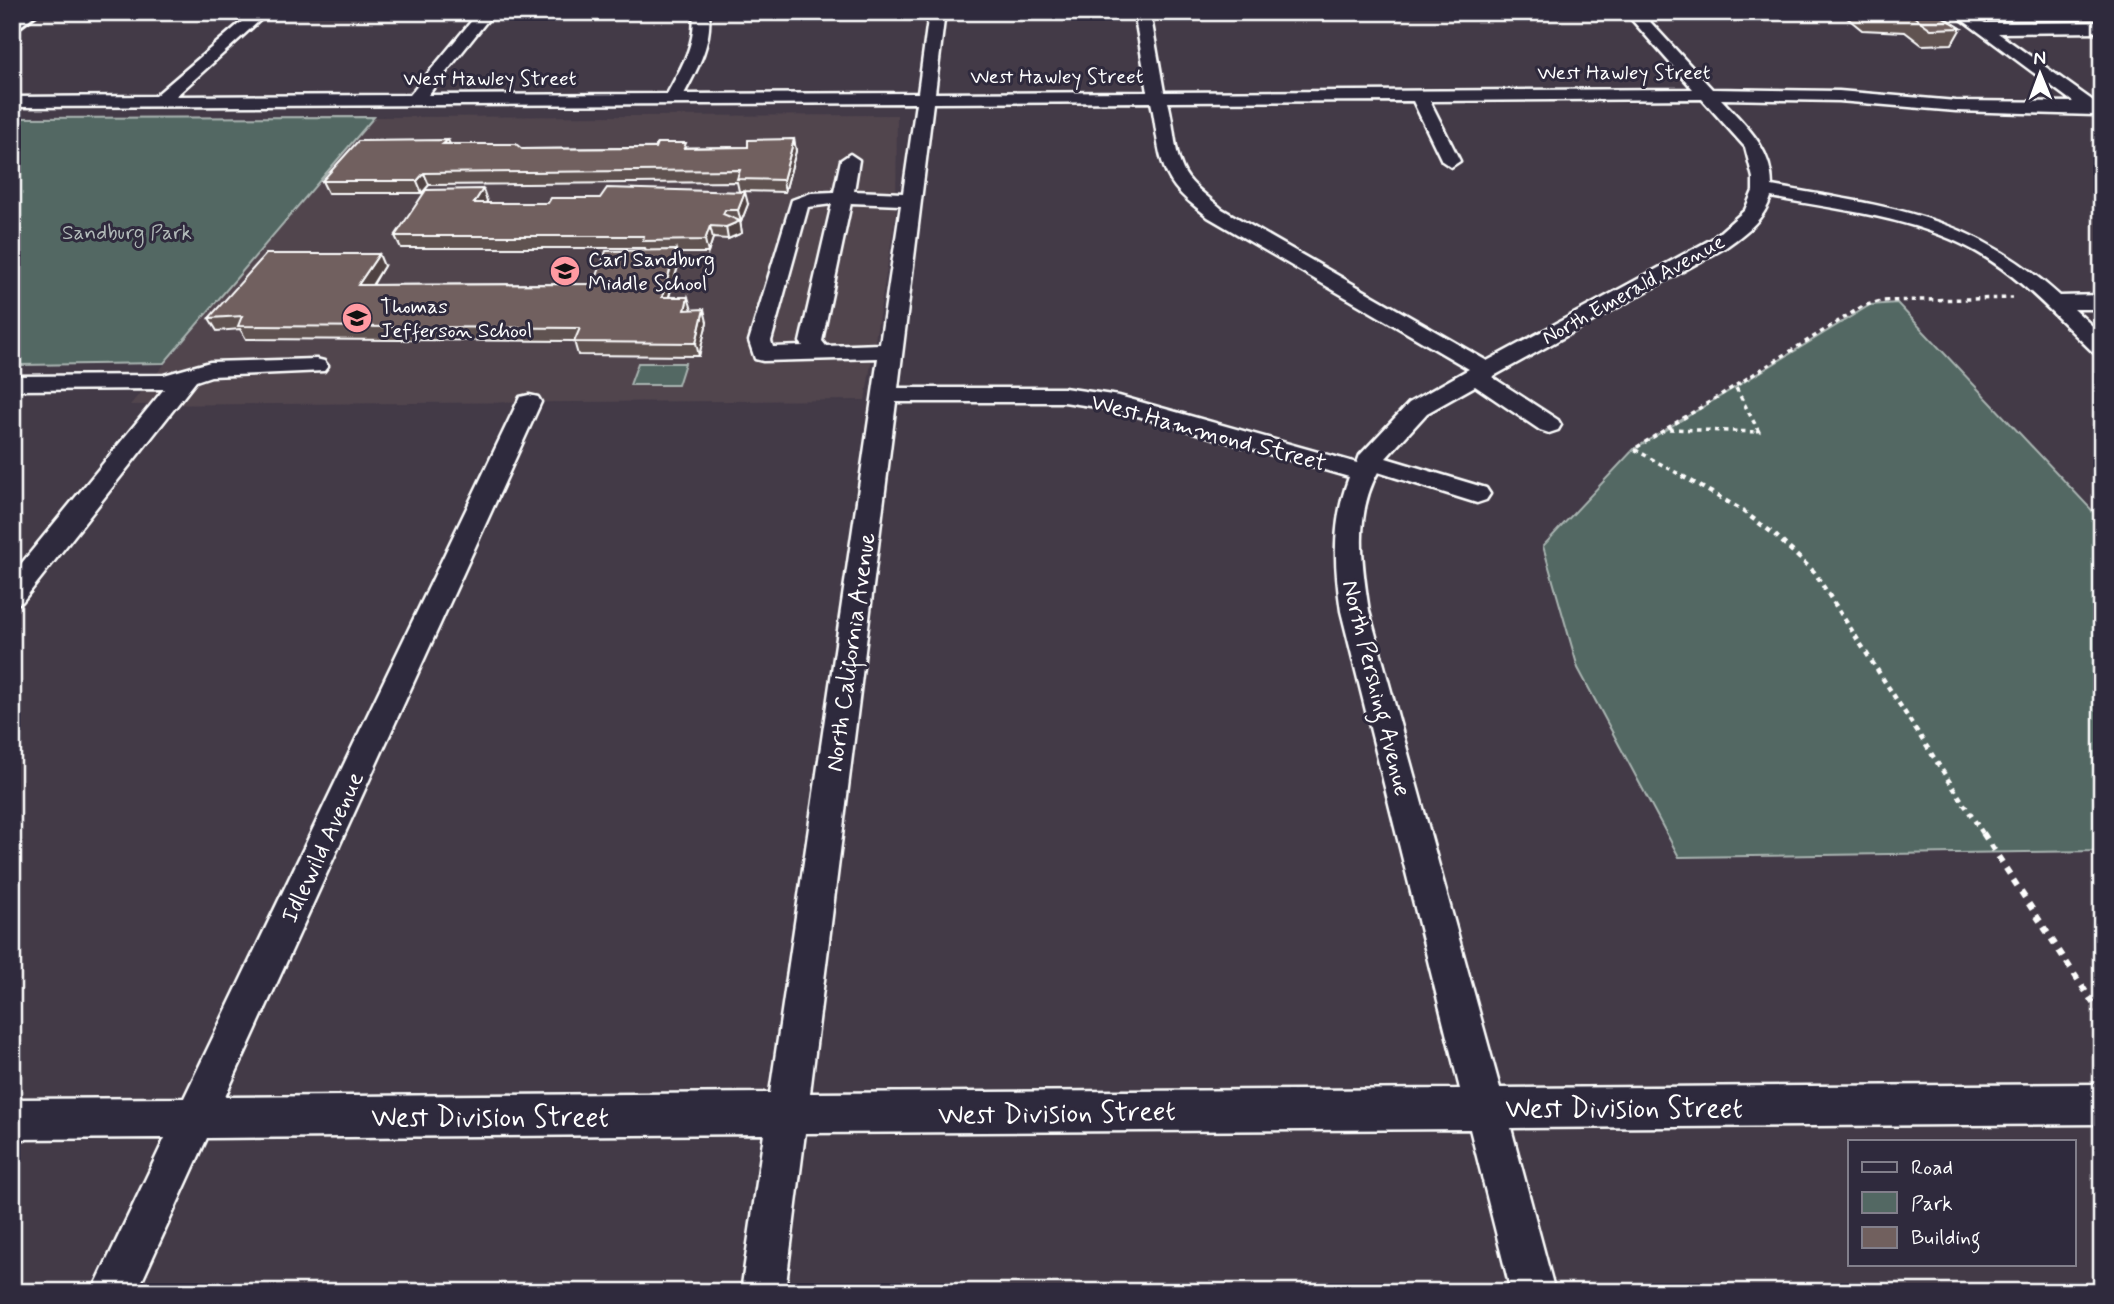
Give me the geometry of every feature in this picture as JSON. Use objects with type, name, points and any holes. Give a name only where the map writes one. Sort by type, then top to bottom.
[{"type":"main road","points":[[12,23],[29,12]]},
{"type":"street","points":[[159,102],[262,12]]},
{"type":"street","points":[[414,101],[487,12]]},
{"type":"street","points":[[673,100],[695,54],[703,27],[701,12]]},
{"type":"street","name":"North California Avenue","points":[[763,1292],[937,12]]},
{"type":"street","points":[[1142,12],[1154,87],[1160,98],[1169,153],[1181,181],[1215,212],[1480,372],[1549,425]]},
{"type":"street","points":[[1632,12],[1754,146],[1764,170],[1763,190],[1907,219],[1952,233],[1984,247],[2017,270],[2102,348]]},
{"type":"street","points":[[1959,12],[2099,110]]},
{"type":"street","points":[[1981,28],[2102,27]]},
{"type":"street","name":"West Hawley Street","points":[[12,102],[1708,94],[1809,95],[1956,106],[2099,110]]},
{"type":"street","points":[[1419,96],[1451,161]]},
{"type":"street","points":[[820,353],[811,342],[850,160]]},
{"type":"street","name":"North Emerald Avenue","points":[[1480,372],[1719,243],[1743,226],[1757,210],[1763,190]]},
{"type":"street","points":[[891,351],[763,354],[760,341],[799,204],[811,198],[912,199]]},
{"type":"street","points":[[2053,303],[2102,302]]},
{"type":"street","points":[[12,383],[165,382],[211,369],[316,366]]},
{"type":"street","name":"North Pershing Avenue","points":[[1480,372],[1418,408],[1388,435],[1366,467],[1352,498],[1347,564],[1353,600],[1533,1292]]},
{"type":"street","points":[[12,595],[187,376]]},
{"type":"street","name":"West Hammond Street","points":[[885,395],[1064,395],[1119,403],[1477,494]]},
{"type":"street","name":"Idlewild Avenue","points":[[114,1292],[529,402]]},
{"type":"street","name":"West Division Street","points":[[12,1119],[2102,1104]]},
{"type":"path","points":[[2018,298],[1881,301],[1863,306],[1634,449],[1740,509],[1774,534],[1814,572],[2102,1017]]},
{"type":"path","points":[[1666,428],[1759,432],[1735,386]]},
{"type":"shaded area","name":"Carl Sandburg Middle School","points":[[897,115],[896,214],[865,400],[130,405],[374,117]]},
{"type":"green space","name":"Sandburg Park","points":[[374,117],[164,363],[20,365],[12,373],[12,118]]},
{"type":"green space","points":[[1897,303],[2102,521],[2102,851],[1679,857],[1578,668],[1543,546],[1634,449],[1870,305]]},
{"type":"green space","points":[[638,363],[685,363],[678,385],[630,385]]},
{"type":"building","points":[[1867,12],[1935,12],[1961,28],[1931,29],[1913,16]]},
{"type":"building","points":[[794,139],[783,180],[737,179],[740,170],[424,173],[417,181],[322,181],[358,141],[448,140],[443,144],[516,144],[522,149],[655,148],[657,143],[686,143],[684,148],[748,147],[748,140]]},
{"type":"building","points":[[607,188],[745,192],[738,210],[725,210],[723,214],[740,221],[726,227],[710,226],[705,240],[643,241],[644,236],[395,236],[426,190],[483,189],[474,203],[548,203],[551,198],[600,198]]},
{"type":"building","points":[[676,250],[662,297],[688,297],[685,310],[704,309],[696,343],[574,342],[580,328],[238,326],[242,316],[209,318],[266,254],[379,254],[358,285],[594,284],[606,251]]},
{"type":"place","name":"Carl Sandburg Middle School","points":[[565,271]]},
{"type":"place","name":"Thomas Jefferson School","points":[[357,318]]}]
